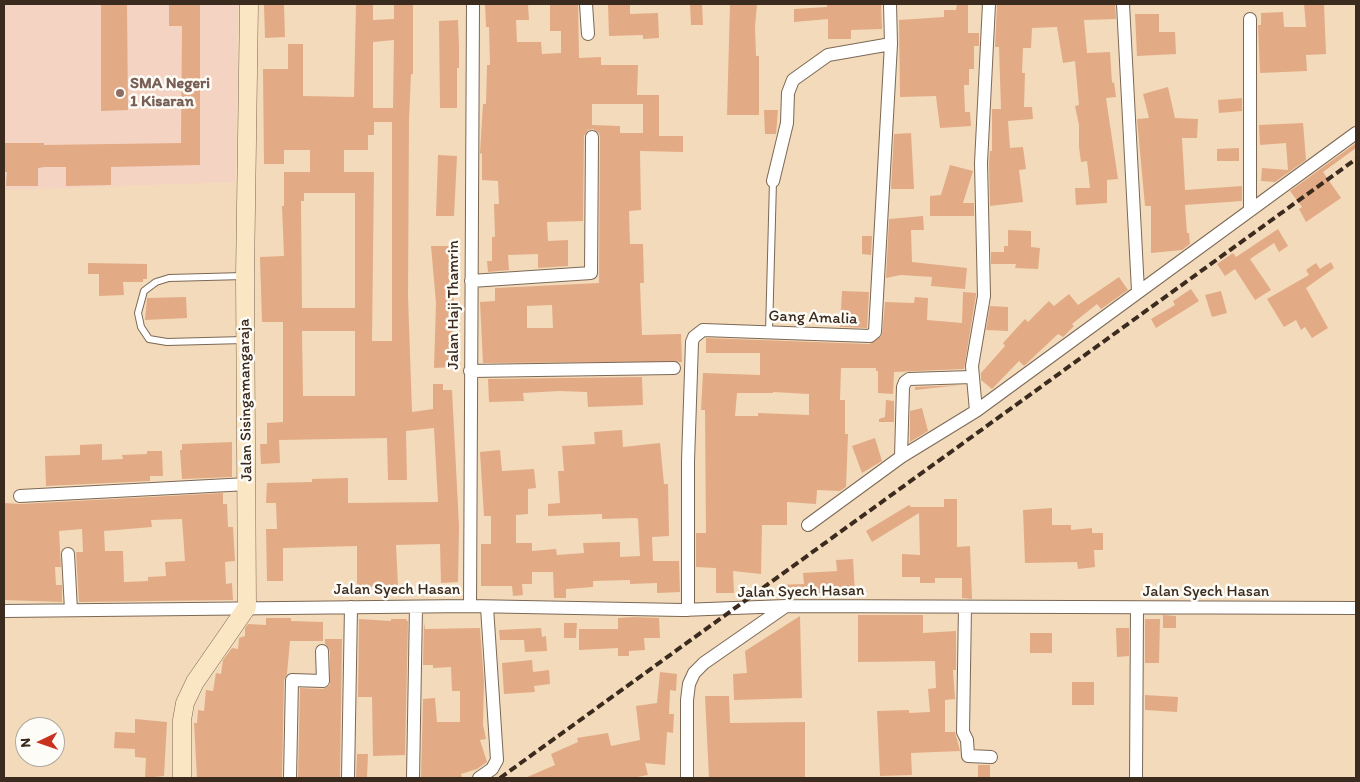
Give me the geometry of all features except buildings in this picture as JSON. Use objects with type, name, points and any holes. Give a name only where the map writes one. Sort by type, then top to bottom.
[{"type":"street","name":"Jalan Sisingamangaraja","points":[[247,607],[248,484],[245,276],[249,4]]},
{"type":"street","name":"Jalan Haji Thamrin","points":[[470,606],[470,281],[473,4]]},
{"type":"street","points":[[586,4],[588,34]]},
{"type":"street","name":"Gang Amalia","points":[[688,610],[688,461],[692,342],[697,334],[703,330],[870,336],[875,332],[891,44],[890,4]]},
{"type":"street","points":[[976,411],[972,376],[984,296],[981,163],[989,4]]},
{"type":"street","points":[[1123,4],[1138,291]]},
{"type":"street","points":[[1250,19],[1250,210]]},
{"type":"street","points":[[773,181],[787,123],[788,92],[793,80],[828,55],[891,44]]},
{"type":"street","points":[[808,525],[901,458],[976,411],[1356,133]]},
{"type":"street","points":[[470,281],[591,273],[592,137]]},
{"type":"street","points":[[470,371],[674,368]]},
{"type":"street","points":[[901,458],[903,387],[905,382],[909,379],[972,376]]},
{"type":"street","points":[[20,496],[248,484]]},
{"type":"street","points":[[68,554],[71,610]]},
{"type":"street","name":"Jalan Syech Hasan","points":[[4,611],[470,606],[688,610],[786,606],[1356,608]]},
{"type":"street","points":[[687,778],[686,700],[689,684],[694,673],[704,663],[786,606]]},
{"type":"street","points":[[182,778],[182,720],[185,702],[195,682],[247,607]]},
{"type":"street","points":[[348,778],[351,607]]},
{"type":"street","points":[[413,778],[416,607]]},
{"type":"street","points":[[479,778],[495,767],[497,760],[487,607]]},
{"type":"street","points":[[964,607],[963,732],[967,740],[968,756],[991,757]]},
{"type":"street","points":[[1136,778],[1137,608]]},
{"type":"street","points":[[290,778],[292,680],[323,681],[322,651]]},
{"type":"lane","points":[[769,332],[773,181]]},
{"type":"lane","points":[[245,276],[169,278],[156,282],[144,291],[138,312],[142,328],[149,339],[167,342],[246,340]]},
{"type":"shaded area","name":"SMA Negeri 1 Kisaran","points":[[4,4],[238,4],[235,182],[4,190]]},
{"type":"railway","points":[[500,778],[1356,159]]},
{"type":"place","name":"SMA Negeri 1 Kisaran","points":[[120,93]]}]
